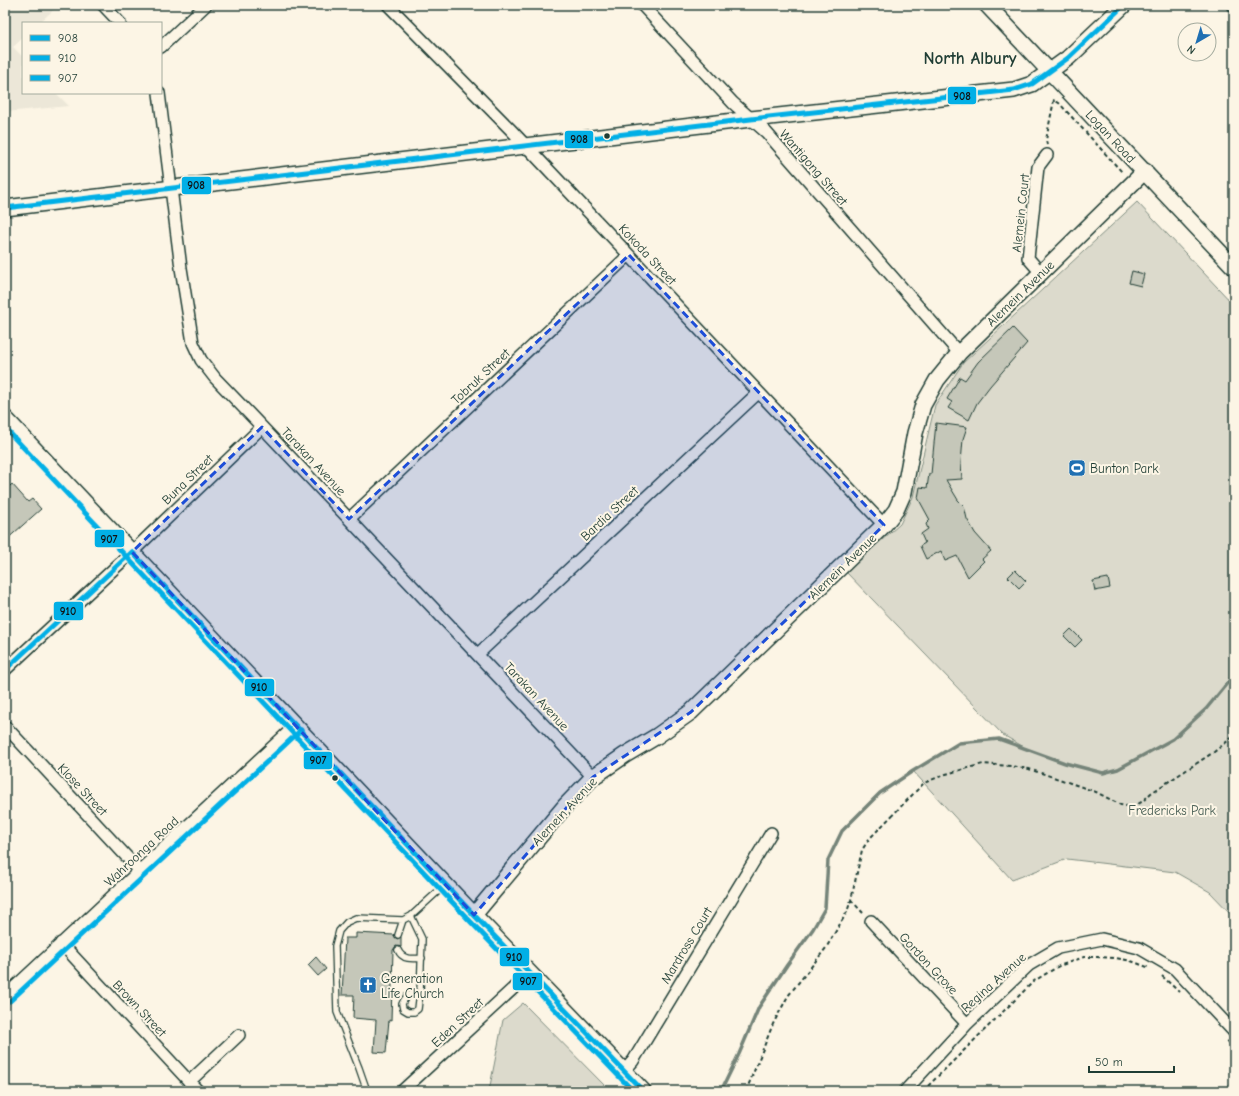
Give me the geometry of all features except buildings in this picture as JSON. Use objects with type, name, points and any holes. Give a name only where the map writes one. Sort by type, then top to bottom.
[{"type":"main road","name":"Logan Road","points":[[987,5],[1234,267]]},
{"type":"main road","points":[[5,208],[751,119],[1014,90],[1032,84],[1068,58],[1124,5]]},
{"type":"main road","name":"Alemein Avenue","points":[[474,915],[565,806],[593,777],[625,755],[657,736],[691,712],[884,525],[896,510],[904,492],[915,433],[923,405],[937,380],[959,353],[1145,171]]},
{"type":"main road","points":[[5,418],[296,725],[445,885],[643,1091]]},
{"type":"street","points":[[103,5],[119,22]]},
{"type":"street","points":[[162,46],[206,5]]},
{"type":"street","name":"Kokoda Street","points":[[388,5],[526,146],[884,525]]},
{"type":"street","name":"Wantigong Street","points":[[642,5],[733,103],[766,132],[959,353]]},
{"type":"street","name":"Tarakan Avenue","points":[[159,94],[180,268],[193,343],[201,360],[215,378],[593,777]]},
{"type":"street","name":"Alemein Court","points":[[1041,273],[1028,258],[1038,167],[1047,154]]},
{"type":"street","name":"Tobruk Street","points":[[350,519],[629,255]]},
{"type":"street","name":"Bardia Street","points":[[478,654],[758,393]]},
{"type":"street","name":"Buna Street","points":[[5,670],[132,552],[262,427]]},
{"type":"street","name":"Wahroonga Road","points":[[5,996],[296,725]]},
{"type":"street","name":"Klose Street","points":[[5,726],[140,871]]},
{"type":"street","name":"Mardross Court","points":[[624,1071],[633,1061],[771,833]]},
{"type":"street","name":"Gordon Grove","points":[[871,921],[967,1024]]},
{"type":"street","name":"Regina Avenue","points":[[905,1091],[967,1024],[1029,965],[1058,948],[1102,939],[1139,948],[1175,969],[1234,1032]]},
{"type":"street","name":"Brown Street","points":[[61,943],[198,1091]]},
{"type":"street","name":"Eden Street","points":[[402,1091],[530,973]]},
{"type":"street","points":[[189,1082],[239,1035]]},
{"type":"lane","points":[[366,1091],[359,1068],[337,1012],[335,946],[339,931],[347,922],[356,918],[403,920],[411,916],[445,885]]},
{"type":"lane","points":[[411,916],[422,939],[420,992]]},
{"type":"lane","points":[[398,935],[403,920]]},
{"type":"lane","points":[[398,950],[403,957],[408,959],[422,958]]},
{"type":"path","points":[[1047,154],[1046,140],[1054,100],[1059,103],[1122,172]]},
{"type":"path","points":[[746,1091],[779,1012],[788,996],[826,948],[846,912],[851,900],[862,850],[869,839],[924,783],[946,774],[983,764],[1017,767],[1029,769],[1059,779],[1096,792],[1121,804],[1133,807],[1143,801],[1151,793],[1214,752],[1234,736]]},
{"type":"path","points":[[851,900],[871,921]]},
{"type":"path","points":[[923,1091],[1034,981],[1059,966],[1084,957],[1103,957],[1130,961],[1152,969]]},
{"type":"path","points":[[1160,974],[1182,994]]},
{"type":"path","points":[[1224,1038],[1234,1049]]},
{"type":"highlighted area","points":[[629,255],[884,525],[691,712],[593,777],[474,915],[132,552],[262,427],[349,519]]},
{"type":"shaded area","points":[[5,5],[59,5],[40,22],[22,22],[22,39],[13,47],[22,56],[22,94],[57,94],[69,106],[5,112]]},
{"type":"green space","name":"Bunton Park","points":[[1137,202],[1234,305],[1234,917],[1210,892],[1175,872],[1067,859],[1012,880],[913,771],[959,743],[999,739],[1024,747],[1003,735],[846,572],[900,524],[913,497],[935,405],[963,363]]},
{"type":"green space","points":[[523,1003],[610,1091],[489,1091],[503,1020]]},
{"type":"waterway","points":[[721,1091],[759,1007],[813,929],[825,908],[828,860],[842,831],[880,793],[959,743],[999,739],[1065,763],[1103,773],[1118,769],[1173,739],[1206,709],[1234,675]]},
{"type":"transit line","name":"908","points":[[5,208],[751,119],[1014,90],[1032,84],[1068,58],[1124,5]]},
{"type":"transit line","name":"907","points":[[5,428],[469,920],[633,1091]]},
{"type":"transit line","name":"910","points":[[132,552],[474,915],[643,1091]]},
{"type":"transit line","name":"910","points":[[5,670],[132,552]]},
{"type":"transit line","name":"907","points":[[10,1001],[301,730]]},
{"type":"place","name":"Bunton Park","points":[[1077,468]]},
{"type":"place","name":"Generation Life Church","points":[[368,985]]},
{"type":"district","name":"North Albury","points":[[970,58]]},
{"type":"park label","name":"Fredericks Park","points":[[1172,810]]}]
